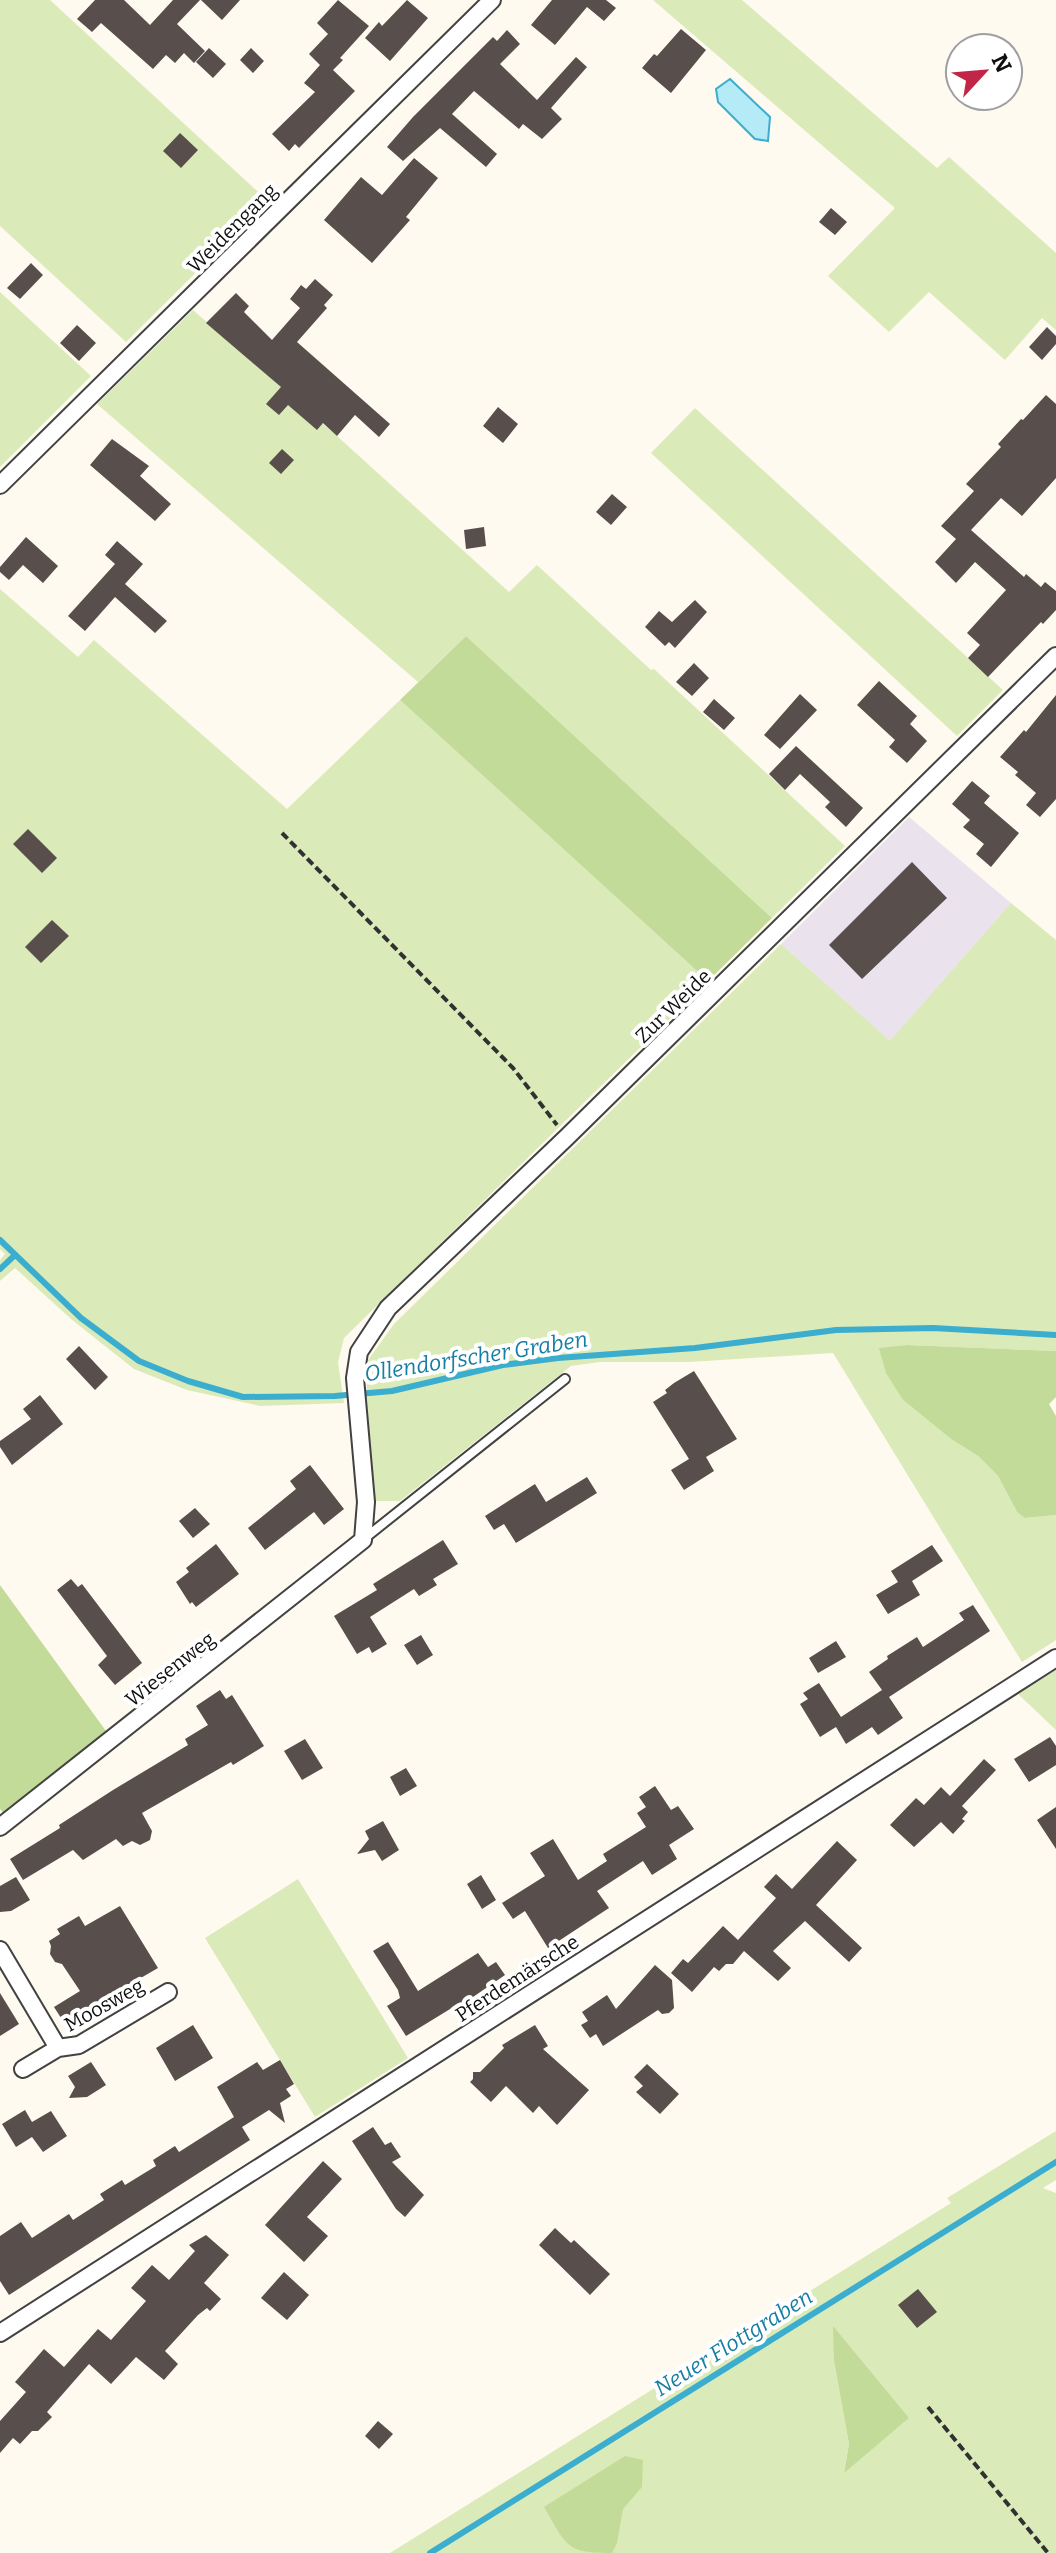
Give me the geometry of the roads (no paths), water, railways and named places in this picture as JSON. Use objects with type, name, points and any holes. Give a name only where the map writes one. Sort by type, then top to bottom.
[{"type":"street","name":"Weidengang","points":[[0,485],[492,0]]},
{"type":"street","name":"Zur Weide","points":[[363,1540],[366,1502],[355,1378],[359,1352],[388,1308],[567,1137],[1056,656]]},
{"type":"street","name":"Wiesenweg","points":[[0,1827],[363,1540]]},
{"type":"street","name":"Pferdemärsche","points":[[0,2333],[1056,1658]]},
{"type":"street","name":"Moosweg","points":[[0,1950],[58,2048]]},
{"type":"street","name":"Moosweg","points":[[23,2069],[58,2048],[79,2045],[168,1992]]},
{"type":"lane","name":"Wiesenweg","points":[[363,1540],[565,1379]]},
{"type":"water","points":[[730,79],[770,117],[768,141],[755,139],[718,102],[716,89]]},
{"type":"waterway","name":"Ollendorfscher Graben","points":[[0,1240],[81,1318],[139,1361],[188,1381],[243,1397],[335,1396],[392,1391],[503,1365],[695,1348],[836,1330],[933,1328],[1056,1335]]},
{"type":"waterway","points":[[0,1269],[15,1255]]},
{"type":"waterway","name":"Neuer Flottgraben","points":[[430,2553],[1056,2162]]}]
